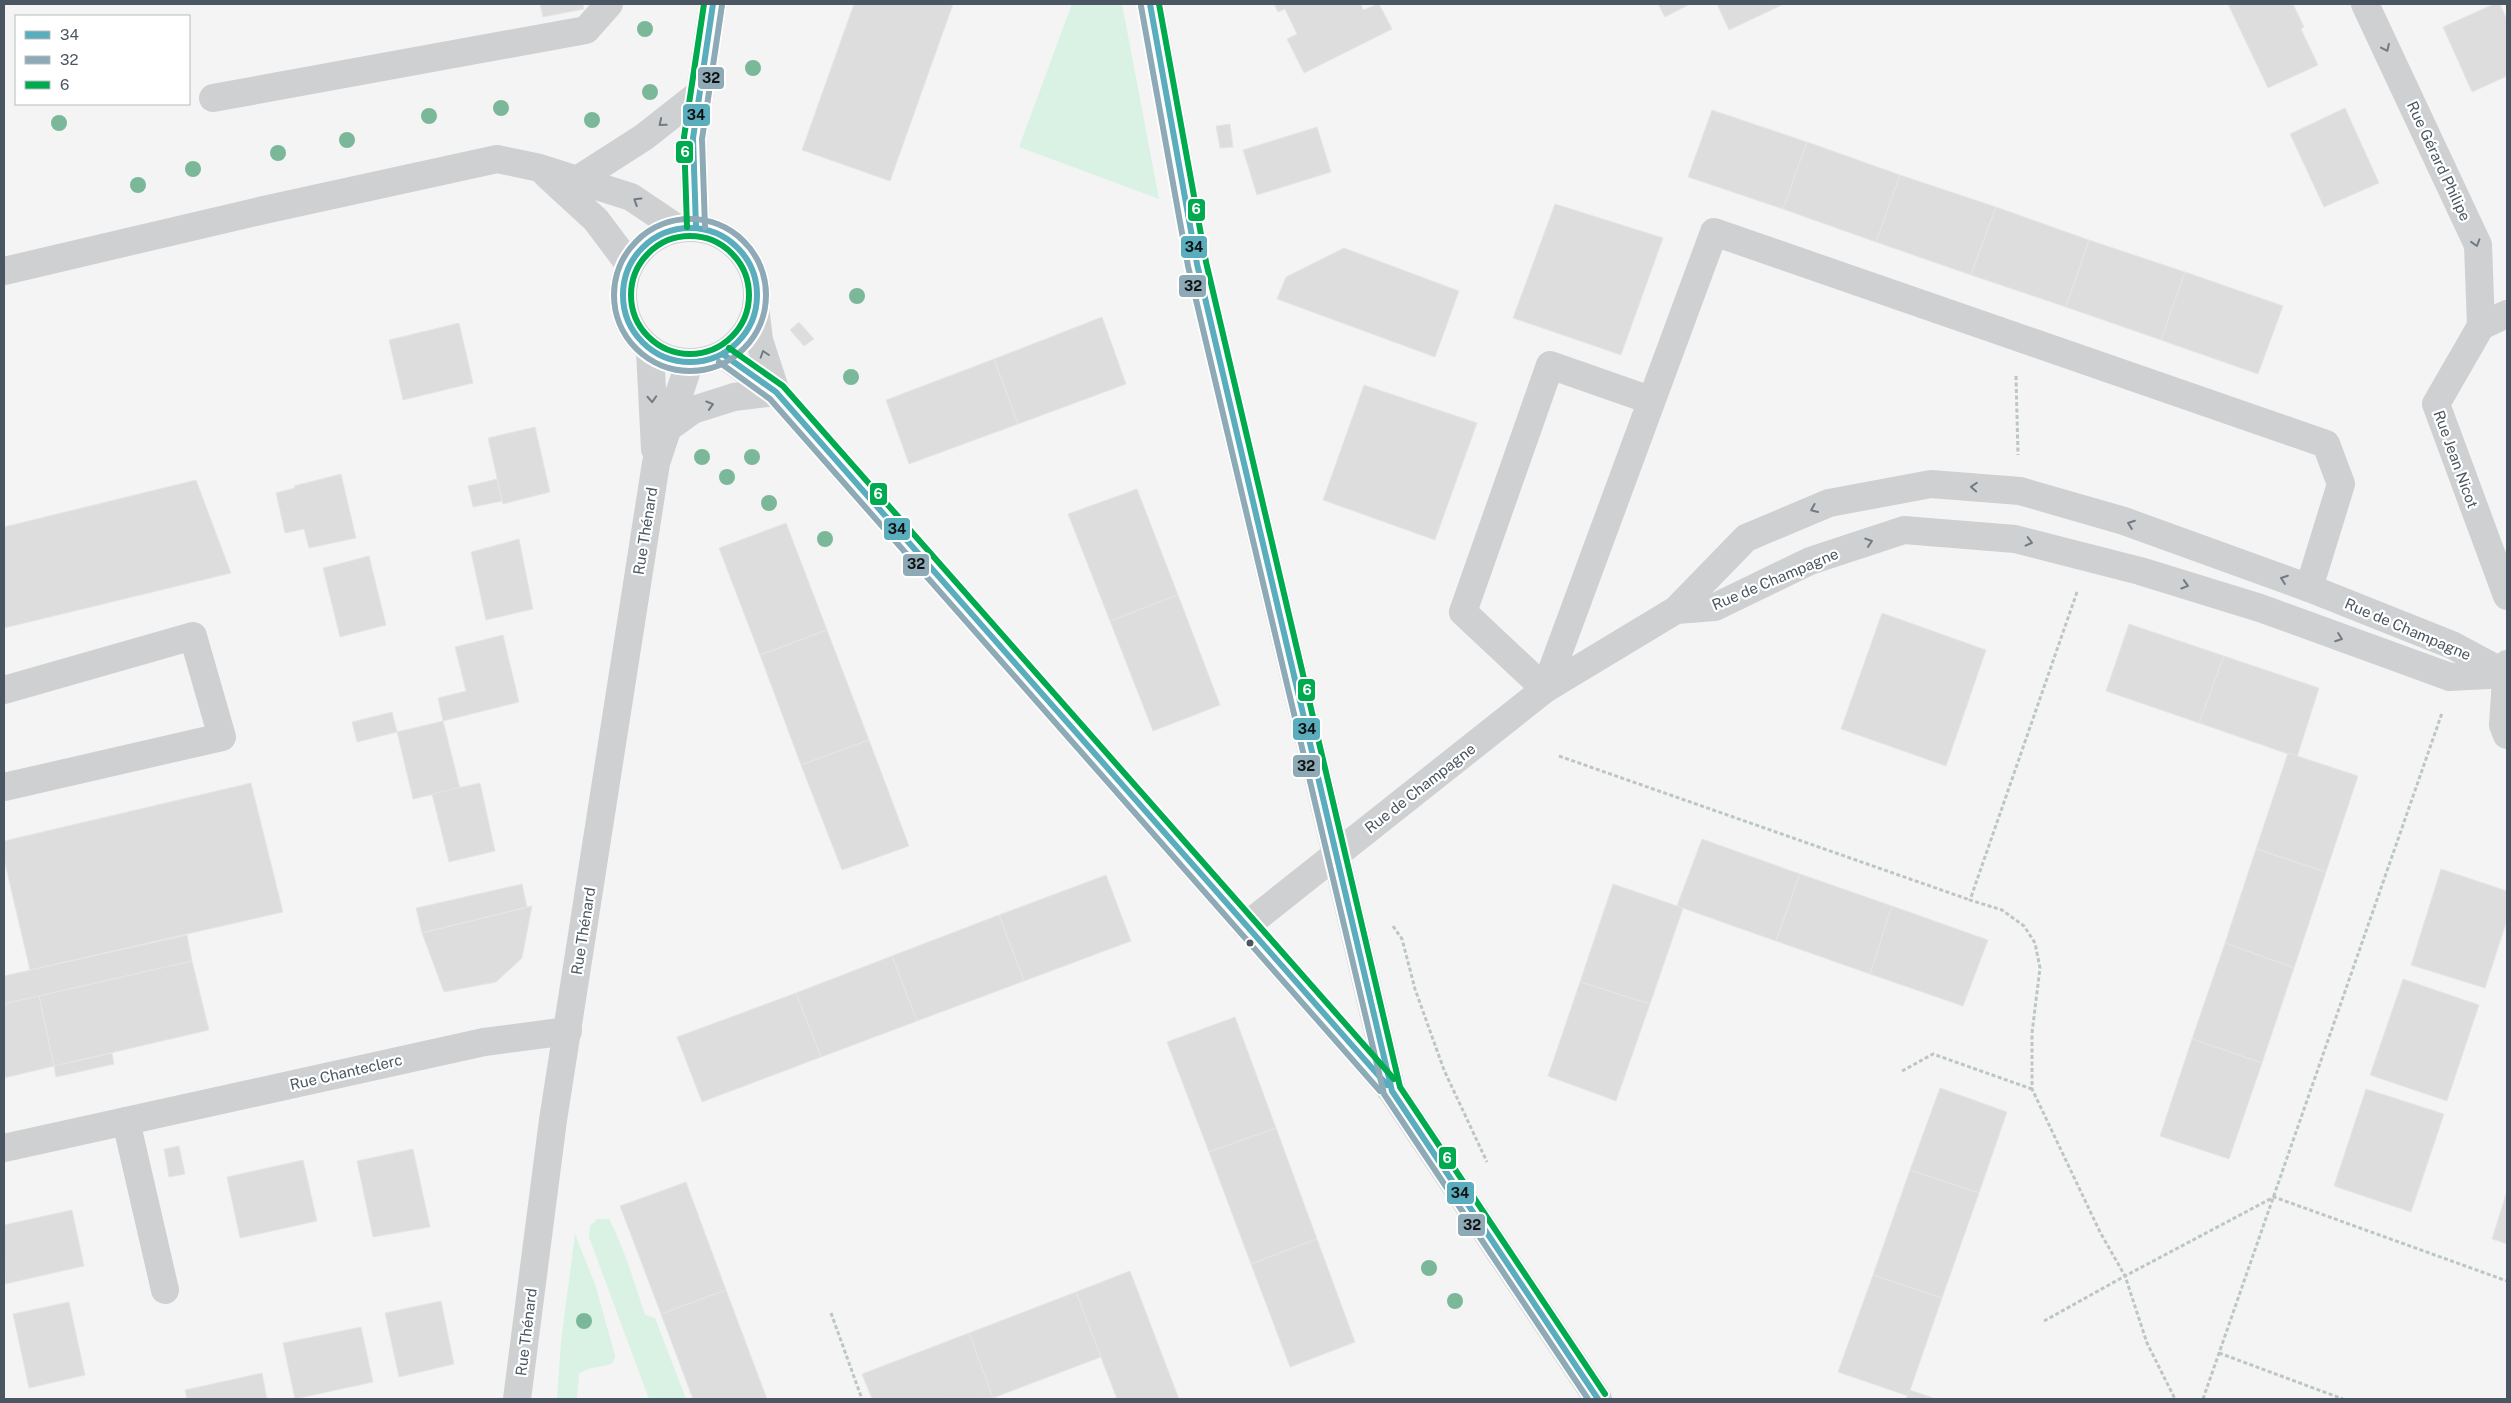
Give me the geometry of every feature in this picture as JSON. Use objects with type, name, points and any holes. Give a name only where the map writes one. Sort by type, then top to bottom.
[{"type":"street","points":[[213,98],[586,30],[609,4]]},
{"type":"street","points":[[686,228],[693,138],[713,4]]},
{"type":"street","points":[[1150,4],[1197,264],[1392,1090]]},
{"type":"street","name":"Rue Gérard Philipe","points":[[2365,4],[2478,245],[2481,326]]},
{"type":"street","points":[[577,180],[644,137],[700,93]]},
{"type":"street","points":[[4,271],[264,210],[497,159],[540,168],[631,197],[686,228],[724,237],[746,257],[758,285],[756,314],[759,340],[776,392]]},
{"type":"street","points":[[540,168],[596,220],[629,264]]},
{"type":"street","points":[[686,228],[650,240],[629,264],[621,293],[628,325],[650,351],[690,364],[724,355],[744,338],[756,314]]},
{"type":"street","points":[[1650,400],[1550,365],[1462,612],[1545,689],[1650,400],[1714,232],[2326,444],[2341,484],[2309,588]]},
{"type":"street","points":[[2481,326],[2507,314]]},
{"type":"street","name":"Rue Jean Nicot","points":[[2481,326],[2436,404],[2507,596]]},
{"type":"street","name":"Rue Thénard","points":[[650,351],[656,463]]},
{"type":"street","points":[[724,355],[776,392],[1392,1090],[1598,1399]]},
{"type":"street","name":"Rue Thénard","points":[[517,1399],[553,1120],[656,463],[690,364]]},
{"type":"street","points":[[668,428],[693,410],[734,397],[776,392]]},
{"type":"street","name":"Rue de Champagne","points":[[1246,926],[1545,689],[1676,610],[1746,538],[1829,503],[1931,484],[2020,491],[2124,521],[2309,588],[2452,645],[2507,670]]},
{"type":"street","name":"Rue de Champagne","points":[[1676,610],[1716,607],[1810,561],[1904,530],[2015,539],[2140,571],[2260,608],[2450,677],[2507,670]]},
{"type":"street","points":[[4,690],[193,636],[222,738],[4,787]]},
{"type":"street","points":[[2507,670],[2503,725],[2507,735]]},
{"type":"street","name":"Rue Chanteclerc","points":[[4,1148],[484,1042],[568,1031]]},
{"type":"street","points":[[126,1121],[165,1290]]},
{"type":"path","points":[[2014,337],[2020,491]]},
{"type":"path","points":[[1970,900],[2078,589]]},
{"type":"path","points":[[2203,1399],[2444,710]]},
{"type":"path","points":[[1559,756],[2002,910],[2024,926],[2035,943],[2040,968],[2032,1033],[2032,1089],[2100,1232],[2125,1276],[2147,1343],[2175,1399]]},
{"type":"path","points":[[1902,1071],[1933,1054],[2032,1089]]},
{"type":"path","points":[[2044,1321],[2274,1197],[2507,1281]]},
{"type":"path","points":[[831,1313],[862,1399]]},
{"type":"path","points":[[2219,1353],[2343,1399]]},
{"type":"green space","points":[[1072,4],[1122,4],[1159,199],[1019,147]]},
{"type":"green space","points":[[597,1219],[609,1219],[615,1231],[625,1254],[645,1315],[655,1318],[686,1399],[649,1399],[589,1237],[590,1226]]},
{"type":"green space","points":[[575,1234],[596,1287],[615,1356],[613,1363],[609,1365],[587,1370],[579,1374],[577,1399],[557,1399],[561,1342]]},
{"type":"building","points":[[540,4],[583,4],[584,9],[543,17]]},
{"type":"building","points":[[854,4],[953,4],[890,181],[802,150]]},
{"type":"building","points":[[1274,4],[1361,4],[1363,10],[1379,4],[1392,29],[1304,73],[1287,39],[1297,34],[1285,9],[1278,12]]},
{"type":"building","points":[[1658,4],[1690,4],[1665,17]]},
{"type":"building","points":[[1717,4],[1784,4],[1729,30]]},
{"type":"building","points":[[2228,4],[2293,4],[2304,27],[2301,29],[2318,65],[2268,88]]},
{"type":"building","points":[[2494,4],[2500,4],[2507,20],[2507,76],[2472,92],[2443,27]]},
{"type":"building","points":[[2345,108],[2379,183],[2324,207],[2290,134]]},
{"type":"building","points":[[1712,110],[1807,142],[1783,209],[1688,177]]},
{"type":"building","points":[[1230,124],[1233,147],[1220,148],[1216,126]]},
{"type":"building","points":[[1317,127],[1331,172],[1257,195],[1243,150]]},
{"type":"building","points":[[1807,142],[1900,175],[1876,242],[1783,209]]},
{"type":"building","points":[[1900,175],[1996,207],[1971,275],[1876,242]]},
{"type":"building","points":[[1555,204],[1663,238],[1621,355],[1513,318]]},
{"type":"building","points":[[1996,207],[2089,240],[2066,307],[1971,275]]},
{"type":"building","points":[[2089,240],[2185,272],[2161,340],[2066,307]]},
{"type":"building","points":[[1344,248],[1459,291],[1435,357],[1277,299],[1286,277]]},
{"type":"building","points":[[2185,272],[2283,306],[2258,374],[2161,340]]},
{"type":"building","points":[[1102,317],[1126,384],[1018,424],[994,359]]},
{"type":"building","points":[[799,322],[814,339],[804,346],[790,330]]},
{"type":"building","points":[[459,323],[473,383],[403,400],[389,340]]},
{"type":"building","points":[[994,359],[1018,424],[909,464],[886,400]]},
{"type":"building","points":[[1364,385],[1477,423],[1435,540],[1323,500]]},
{"type":"building","points":[[535,427],[550,492],[503,504],[488,438]]},
{"type":"building","points":[[341,474],[356,538],[309,548],[304,529],[285,533],[276,493],[295,488],[294,486]]},
{"type":"building","points":[[497,479],[502,501],[473,507],[468,486]]},
{"type":"building","points":[[196,480],[231,573],[4,628],[4,527]]},
{"type":"building","points":[[1137,489],[1178,595],[1110,621],[1068,514]]},
{"type":"building","points":[[786,523],[827,630],[760,655],[719,548]]},
{"type":"building","points":[[519,539],[533,609],[486,620],[471,552]]},
{"type":"building","points":[[369,556],[386,625],[340,637],[323,568]]},
{"type":"building","points":[[1178,595],[1220,705],[1153,731],[1110,621]]},
{"type":"building","points":[[1882,613],[1986,650],[1946,766],[1841,729]]},
{"type":"building","points":[[2129,624],[2224,656],[2199,723],[2106,691]]},
{"type":"building","points":[[827,630],[869,740],[801,765],[760,655]]},
{"type":"building","points":[[503,635],[519,702],[443,721],[438,698],[466,691],[455,647]]},
{"type":"building","points":[[2224,656],[2319,688],[2297,757],[2199,723]]},
{"type":"building","points":[[392,712],[397,732],[357,742],[352,722]]},
{"type":"building","points":[[443,721],[460,788],[413,799],[397,732]]},
{"type":"building","points":[[869,740],[909,846],[842,870],[801,765]]},
{"type":"building","points":[[2288,753],[2358,776],[2326,872],[2256,849]]},
{"type":"building","points":[[251,783],[283,912],[30,970],[4,859],[4,841]]},
{"type":"building","points":[[480,783],[495,851],[449,862],[432,794]]},
{"type":"building","points":[[1702,839],[1800,874],[1776,941],[1677,906]]},
{"type":"building","points":[[2256,849],[2326,872],[2294,968],[2225,943]]},
{"type":"building","points":[[2441,869],[2507,891],[2507,920],[2485,988],[2411,965]]},
{"type":"building","points":[[1800,874],[1892,906],[1870,974],[1776,941]]},
{"type":"building","points":[[1106,875],[1131,941],[1024,981],[999,915]]},
{"type":"building","points":[[522,884],[527,907],[422,933],[416,908]]},
{"type":"building","points":[[1613,884],[1683,908],[1650,1004],[1580,982]]},
{"type":"building","points":[[532,906],[522,958],[496,982],[444,992],[422,933]]},
{"type":"building","points":[[1892,906],[1988,940],[1963,1006],[1870,974]]},
{"type":"building","points":[[999,915],[1024,981],[917,1021],[892,956]]},
{"type":"building","points":[[187,935],[192,961],[4,1004],[4,976]]},
{"type":"building","points":[[2225,943],[2294,968],[2262,1063],[2192,1039]]},
{"type":"building","points":[[892,956],[917,1021],[821,1057],[796,993]]},
{"type":"building","points":[[192,961],[209,1030],[54,1066],[39,996]]},
{"type":"building","points":[[2403,979],[2479,1005],[2447,1101],[2370,1075]]},
{"type":"building","points":[[1580,982],[1650,1004],[1616,1101],[1548,1076]]},
{"type":"building","points":[[796,993],[821,1057],[702,1102],[677,1037]]},
{"type":"building","points":[[39,996],[54,1066],[4,1078],[4,1004]]},
{"type":"building","points":[[1235,1017],[1276,1128],[1209,1152],[1167,1042]]},
{"type":"building","points":[[2192,1039],[2262,1063],[2229,1159],[2160,1136]]},
{"type":"building","points":[[112,1053],[114,1064],[56,1077],[54,1066]]},
{"type":"building","points":[[1940,1088],[2007,1112],[1979,1193],[1910,1170]]},
{"type":"building","points":[[2366,1089],[2444,1114],[2411,1212],[2334,1186]]},
{"type":"building","points":[[1276,1128],[1317,1239],[1251,1264],[1209,1152]]},
{"type":"building","points":[[179,1146],[185,1174],[169,1177],[164,1149]]},
{"type":"building","points":[[413,1149],[430,1227],[373,1237],[357,1161]]},
{"type":"building","points":[[303,1160],[317,1221],[240,1238],[227,1177]]},
{"type":"building","points":[[1910,1170],[1979,1193],[1942,1298],[1873,1275]]},
{"type":"building","points":[[686,1182],[726,1290],[661,1314],[620,1206]]},
{"type":"building","points":[[2507,1191],[2507,1244],[2492,1239]]},
{"type":"building","points":[[72,1210],[84,1266],[5,1284],[4,1225]]},
{"type":"building","points":[[1317,1239],[1355,1342],[1290,1367],[1251,1264]]},
{"type":"building","points":[[1130,1271],[1179,1399],[1117,1399],[1076,1292]]},
{"type":"building","points":[[1873,1275],[1942,1298],[1908,1396],[1838,1372]]},
{"type":"building","points":[[726,1290],[767,1399],[693,1399],[661,1314]]},
{"type":"building","points":[[1076,1292],[1101,1357],[993,1398],[969,1333]]},
{"type":"building","points":[[441,1301],[454,1364],[399,1377],[385,1313]]},
{"type":"building","points":[[69,1302],[85,1375],[29,1388],[13,1314]]},
{"type":"building","points":[[361,1327],[373,1382],[295,1399],[283,1343]]},
{"type":"building","points":[[969,1333],[993,1398],[872,1399],[862,1374]]},
{"type":"building","points":[[262,1373],[267,1399],[187,1399],[185,1390]]},
{"type":"building","points":[[1910,1390],[1936,1399],[1906,1399]]},
{"type":"transit line","name":"6","points":[[687,227],[684,137],[704,4]]},
{"type":"transit line","name":"34","points":[[696,227],[693,138],[713,4]]},
{"type":"transit line","name":"34","points":[[1150,4],[1197,264],[1392,1091],[1598,1399]]},
{"type":"transit line","name":"6","points":[[1159,4],[1206,262],[1400,1087],[1605,1394]]},
{"type":"transit line","name":"32","points":[[705,227],[702,139],[722,5]]},
{"type":"transit line","name":"32","points":[[1141,6],[1188,266],[1384,1094],[1588,1399]]},
{"type":"transit line","name":"32","points":[[690,219],[705,220],[719,225],[744,241],[760,266],[765,280],[766,295],[765,310],[760,324],[744,349],[719,365],[705,370],[690,371],[675,370],[661,365],[636,349],[620,324],[615,310],[614,295],[615,280],[620,266],[636,241],[661,225],[675,220],[690,219]]},
{"type":"transit line","name":"34","points":[[690,228],[716,233],[738,247],[752,269],[757,295],[752,321],[738,343],[716,357],[690,362],[664,357],[642,343],[628,321],[623,295],[628,269],[642,247],[664,233],[690,228]]},
{"type":"transit line","name":"6","points":[[690,236],[712,241],[723,246],[739,262],[744,273],[749,295],[744,317],[739,328],[723,344],[712,349],[690,354],[668,349],[657,344],[641,328],[636,317],[631,295],[636,273],[641,262],[657,246],[668,241],[690,236]]},
{"type":"transit line","name":"6","points":[[729,348],[783,386],[1394,1079]]},
{"type":"transit line","name":"34","points":[[724,355],[776,392],[1387,1085]]},
{"type":"transit line","name":"32","points":[[719,362],[770,399],[1380,1091]]}]
